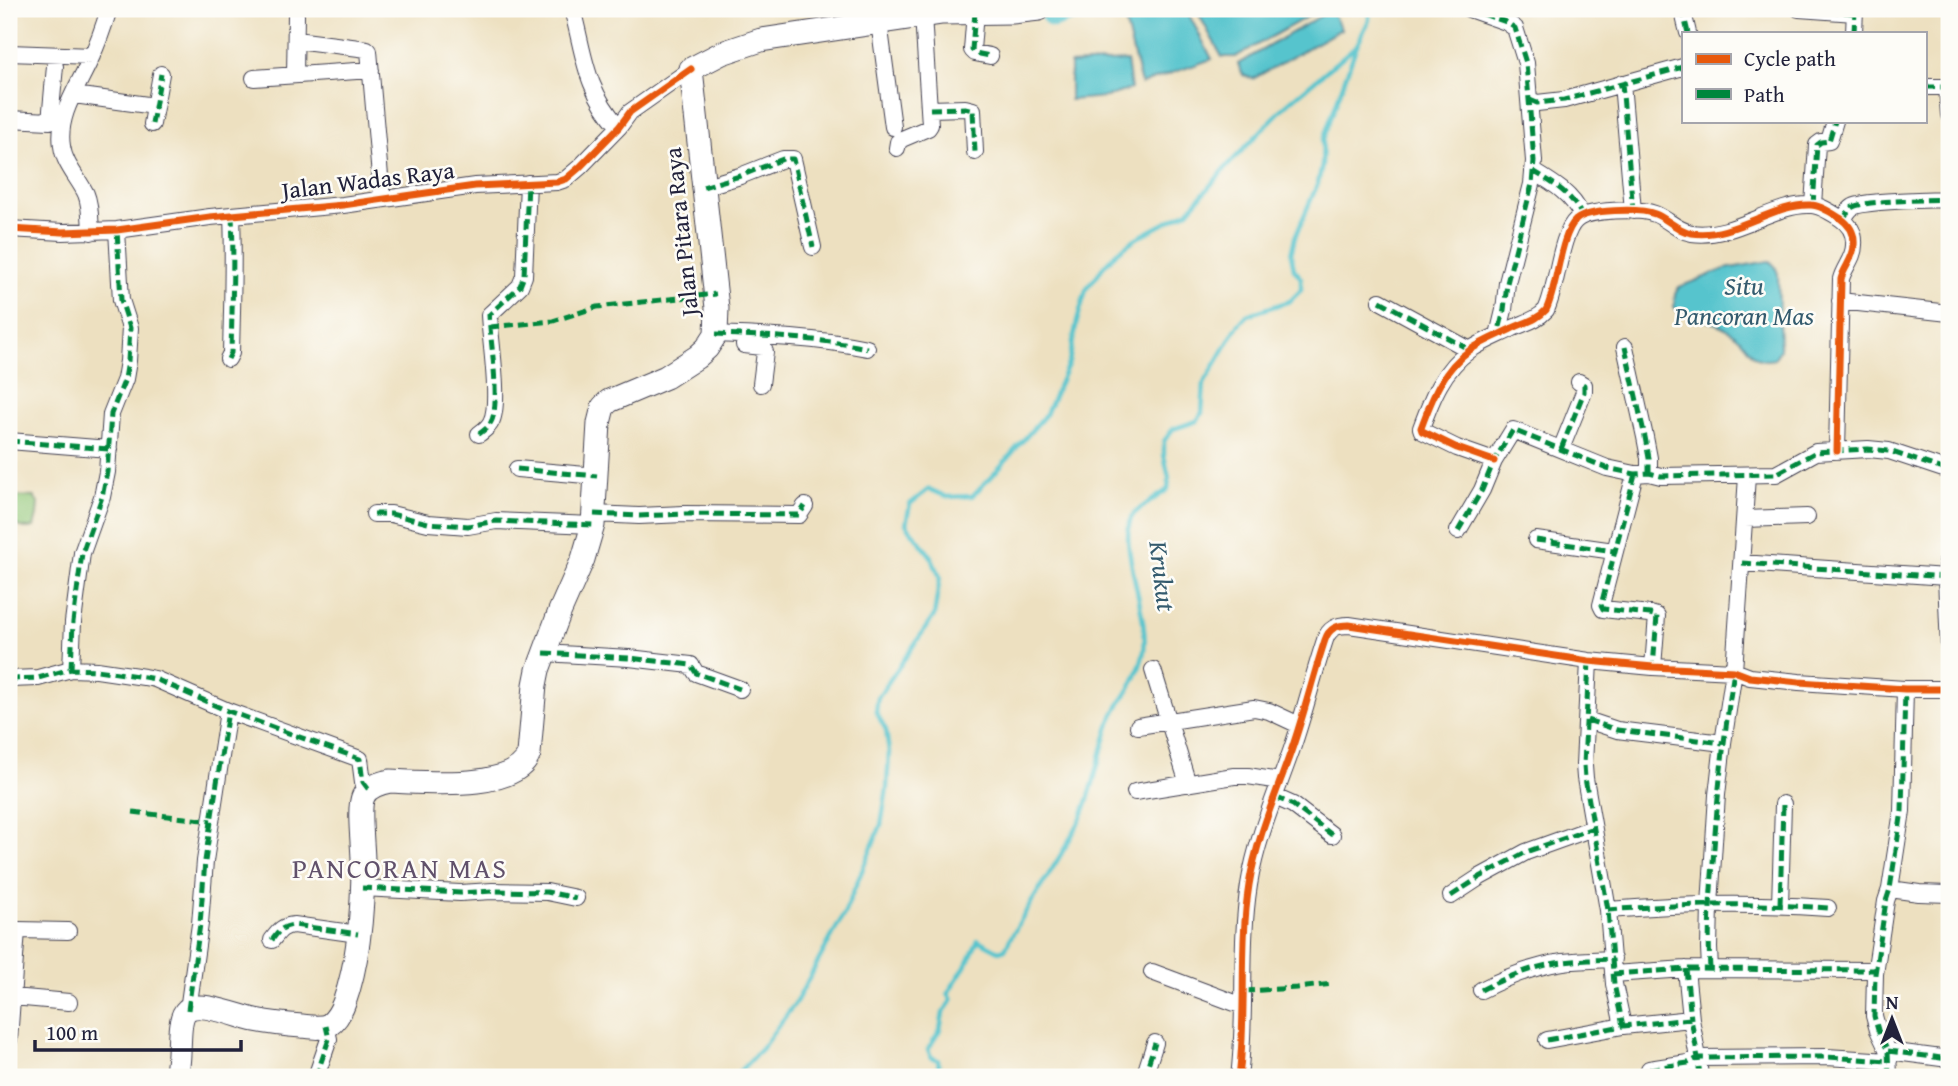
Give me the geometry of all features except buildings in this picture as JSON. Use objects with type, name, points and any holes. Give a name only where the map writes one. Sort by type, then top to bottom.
[{"type":"main road","points":[[691,69],[722,52],[761,40],[892,17],[1039,9]]},
{"type":"main road","name":"Jalan Pitara Raya","points":[[369,790],[390,781],[487,780],[509,775],[522,767],[529,754],[534,685],[560,611],[583,559],[593,519],[600,416],[606,403],[678,371],[697,357],[713,339],[717,308],[691,69]]},
{"type":"main road","points":[[175,1077],[180,1064],[182,1021],[188,1010],[193,1008],[207,1008],[258,1021],[296,1026],[326,1026],[335,1020],[344,1005],[358,934],[362,888],[362,800],[369,790]]},
{"type":"street","points":[[91,232],[86,195],[64,156],[62,125],[109,9]]},
{"type":"street","points":[[572,9],[584,65],[591,83],[603,106],[620,127]]},
{"type":"street","points":[[1469,9],[1516,28],[1527,63],[1534,149],[1532,184],[1507,283],[1498,335]]},
{"type":"street","points":[[1685,9],[1683,12],[1688,32]]},
{"type":"street","points":[[1799,9],[1855,11],[1854,32]]},
{"type":"street","points":[[975,12],[972,50],[990,56]]},
{"type":"street","points":[[295,75],[296,15]]},
{"type":"street","points":[[897,148],[902,139],[929,128],[930,125],[923,15]]},
{"type":"street","points":[[892,17],[893,127]]},
{"type":"street","points":[[296,40],[368,49],[382,199]]},
{"type":"street","points":[[9,53],[92,56]]},
{"type":"street","points":[[9,119],[50,121],[55,66]]},
{"type":"street","points":[[1530,100],[1537,103],[1564,100],[1682,68]]},
{"type":"street","name":"Jalan Wadas Raya","points":[[9,229],[91,232],[117,230],[318,208],[475,186],[551,183],[566,179],[620,127],[640,103],[691,69]]},
{"type":"street","points":[[254,78],[371,70]]},
{"type":"street","points":[[152,124],[161,74]]},
{"type":"street","points":[[1622,83],[1633,211]]},
{"type":"street","points":[[1926,88],[1948,87],[1949,115]]},
{"type":"street","points":[[74,95],[155,106]]},
{"type":"street","points":[[930,109],[972,110],[975,152]]},
{"type":"street","points":[[1813,205],[1817,145],[1829,141],[1835,122]]},
{"type":"street","points":[[703,187],[783,159],[793,159],[813,247]]},
{"type":"street","points":[[1533,171],[1558,186],[1572,199],[1582,216]]},
{"type":"street","points":[[479,434],[488,428],[493,420],[495,385],[489,315],[520,286],[524,276],[528,183]]},
{"type":"street","points":[[1843,220],[1848,212],[1858,205],[1949,199]]},
{"type":"street","points":[[1494,461],[1457,448],[1421,429],[1440,382],[1452,365],[1470,350],[1498,335],[1540,318],[1546,310],[1569,232],[1576,220],[1592,213],[1633,211],[1654,214],[1684,231],[1704,233],[1729,229],[1792,207],[1813,205],[1843,220],[1851,229],[1855,241],[1851,258],[1843,272],[1840,300],[1837,451]]},
{"type":"street","points":[[228,359],[231,353],[234,266],[232,216]]},
{"type":"street","points":[[71,669],[73,622],[82,553],[103,497],[111,414],[125,379],[130,333],[121,300],[117,230]]},
{"type":"street","points":[[1840,300],[1949,308]]},
{"type":"street","points":[[1380,301],[1470,350]]},
{"type":"street","points":[[713,339],[800,338],[867,348]]},
{"type":"street","points":[[713,339],[763,347],[765,352],[761,384]]},
{"type":"street","points":[[1625,347],[1649,458],[1614,551],[1601,605],[1603,608],[1657,616],[1653,667]]},
{"type":"street","points":[[1561,449],[1584,392],[1584,385],[1579,382]]},
{"type":"street","points":[[1458,531],[1513,430],[1606,468],[1661,476],[1776,474],[1816,452],[1868,449],[1889,451],[1949,471]]},
{"type":"street","points":[[9,441],[109,450]]},
{"type":"street","points":[[517,469],[597,476]]},
{"type":"street","points":[[1710,970],[1710,905],[1717,795],[1734,671],[1747,475]]},
{"type":"street","points":[[374,514],[391,514],[428,523],[463,526],[496,521],[684,514],[791,516],[799,515],[804,506]]},
{"type":"street","points":[[1745,519],[1807,517]]},
{"type":"street","points":[[1949,529],[1946,578],[1949,650]]},
{"type":"street","points":[[1536,540],[1614,551]]},
{"type":"street","points":[[1742,563],[1946,578]]},
{"type":"street","points":[[1239,1077],[1249,886],[1261,839],[1327,634],[1338,626],[1349,625],[1590,662],[1734,671],[1750,677],[1905,689],[1949,689]]},
{"type":"street","points":[[544,653],[691,665],[696,673],[740,689]]},
{"type":"street","points":[[1590,662],[1584,765],[1608,910],[1613,966],[1623,1026]]},
{"type":"street","points":[[9,679],[38,678],[71,669],[155,679],[228,711],[360,759],[363,782],[369,790]]},
{"type":"street","points":[[1153,670],[1188,784]]},
{"type":"street","points":[[1889,1063],[1874,1016],[1875,970],[1886,901],[1891,889],[1902,811],[1905,689]]},
{"type":"street","points":[[1138,726],[1254,708],[1269,711],[1299,725]]},
{"type":"street","points":[[188,1010],[197,951],[207,821],[228,711]]},
{"type":"street","points":[[1587,720],[1617,730],[1723,743]]},
{"type":"street","points":[[1135,792],[1241,776],[1278,789],[1293,805],[1332,835]]},
{"type":"street","points":[[1780,905],[1783,804]]},
{"type":"street","points":[[1451,896],[1527,852],[1593,828]]},
{"type":"street","points":[[362,888],[460,893],[547,892],[576,898]]},
{"type":"street","points":[[1891,889],[1949,894]]},
{"type":"street","points":[[1608,910],[1710,905],[1828,908]]},
{"type":"street","points":[[272,940],[286,925],[358,934]]},
{"type":"street","points":[[9,1040],[17,930],[68,931]]},
{"type":"street","points":[[1480,990],[1520,973],[1564,962],[1710,970],[1875,970]]},
{"type":"street","points":[[1686,969],[1700,1077]]},
{"type":"street","points":[[1152,972],[1242,1006]]},
{"type":"street","points":[[13,997],[69,1002]]},
{"type":"street","points":[[1547,1040],[1623,1026],[1692,1019]]},
{"type":"street","points":[[316,1077],[329,1039],[326,1026]]},
{"type":"street","points":[[1144,1077],[1155,1043]]},
{"type":"street","points":[[1649,1069],[1688,1063],[1698,1058],[1827,1057],[1889,1063],[1949,1059]]},
{"type":"green space","points":[[9,496],[34,497],[38,503],[34,527],[21,527],[9,520]]},
{"type":"water","points":[[1124,9],[1186,9],[1212,59],[1141,84]]},
{"type":"water","points":[[1196,9],[1321,9],[1235,57],[1222,57]]},
{"type":"water","points":[[1331,10],[1341,29],[1253,79],[1243,75],[1238,64]]},
{"type":"water","points":[[1127,61],[1131,89],[1106,97],[1070,100],[1070,64]]},
{"type":"water","name":"Situ Pancoran Mas","points":[[1769,261],[1778,274],[1780,350],[1774,359],[1757,358],[1725,328],[1674,308],[1675,294],[1679,287],[1725,269]]},
{"type":"waterway","name":"Krukut","points":[[1048,9],[1054,16],[1074,9]]},
{"type":"waterway","name":"Krukut","points":[[937,1077],[938,1060],[931,1057],[928,1049],[940,1030],[943,1013],[952,1000],[948,993],[978,940],[999,951],[1005,949],[1062,853],[1085,808],[1112,718],[1139,668],[1145,641],[1128,543],[1129,527],[1136,512],[1168,489],[1164,441],[1173,429],[1197,421],[1202,413],[1204,384],[1238,325],[1247,315],[1290,301],[1301,290],[1301,278],[1294,269],[1291,254],[1295,237],[1318,183],[1323,140],[1357,45],[1369,20],[1369,9]]},
{"type":"waterway","points":[[734,1077],[762,1048],[796,1002],[844,914],[881,825],[889,752],[886,730],[876,712],[878,697],[934,616],[940,577],[930,555],[906,524],[910,504],[929,489],[947,497],[972,496],[993,475],[1046,414],[1069,362],[1086,290],[1104,266],[1135,239],[1188,211],[1286,105],[1357,45]]},
{"type":"marked path","points":[[1469,9],[1506,22],[1515,28],[1526,63],[1534,161],[1532,184],[1507,283],[1498,335]]},
{"type":"marked path","points":[[1685,9],[1683,12],[1688,32]]},
{"type":"marked path","points":[[1799,9],[1855,13]]},
{"type":"marked path","points":[[1854,32],[1855,9]]},
{"type":"marked path","points":[[975,12],[972,50],[990,56]]},
{"type":"marked path","points":[[1530,100],[1537,103],[1564,100],[1682,67]]},
{"type":"marked path","points":[[152,124],[161,74]]},
{"type":"marked path","points":[[1622,83],[1633,211]]},
{"type":"marked path","points":[[1926,87],[1949,87]]},
{"type":"marked path","points":[[1947,87],[1949,115]]},
{"type":"marked path","points":[[930,109],[973,110],[975,152]]},
{"type":"marked path","points":[[1813,205],[1817,145],[1829,141],[1835,122]]},
{"type":"marked path","points":[[703,187],[783,159],[793,159],[813,247]]},
{"type":"marked path","points":[[1533,171],[1567,195],[1582,216]]},
{"type":"marked path","points":[[479,434],[491,422],[494,413],[494,370],[489,315],[520,286],[524,276],[528,183]]},
{"type":"marked path","points":[[1843,220],[1851,208],[1860,205],[1949,199]]},
{"type":"marked path","points":[[228,359],[231,353],[232,216]]},
{"type":"marked path","points":[[71,669],[73,622],[82,553],[102,497],[107,472],[111,414],[125,379],[128,361],[130,328],[121,300],[117,230]]},
{"type":"marked path","points":[[490,327],[553,321],[597,307],[716,294]]},
{"type":"marked path","points":[[1947,312],[1949,298]]},
{"type":"marked path","points":[[1380,301],[1470,350]]},
{"type":"marked path","points":[[716,334],[811,340],[867,348]]},
{"type":"marked path","points":[[1625,347],[1645,437],[1649,473]]},
{"type":"marked path","points":[[1561,449],[1584,392],[1584,385],[1579,382]]},
{"type":"marked path","points":[[1458,531],[1513,430],[1607,468],[1635,474],[1776,474],[1816,452],[1868,449],[1889,451],[1949,471]]},
{"type":"marked path","points":[[9,441],[109,449]]},
{"type":"marked path","points":[[517,469],[597,476]]},
{"type":"marked path","points":[[1635,474],[1601,605],[1603,609],[1657,616],[1653,667]]},
{"type":"marked path","points":[[594,514],[799,515],[805,506]]},
{"type":"marked path","points":[[374,514],[391,514],[428,523],[468,526],[496,521],[593,525]]},
{"type":"marked path","points":[[1949,529],[1946,577],[1949,650]]},
{"type":"marked path","points":[[1536,540],[1614,551]]},
{"type":"marked path","points":[[1742,563],[1946,577]]},
{"type":"marked path","points":[[544,653],[691,665],[696,673],[740,689]]},
{"type":"marked path","points":[[1589,661],[1585,778],[1608,910],[1614,984],[1623,1026]]},
{"type":"marked path","points":[[9,679],[38,678],[71,669],[155,679],[228,711],[360,759],[363,782],[369,790]]},
{"type":"marked path","points":[[1710,969],[1710,916],[1717,815],[1734,671]]},
{"type":"marked path","points":[[1889,1077],[1888,1051],[1874,1016],[1875,974],[1902,811],[1905,689]]},
{"type":"marked path","points":[[188,1010],[200,924],[205,861],[228,711]]},
{"type":"marked path","points":[[1587,720],[1617,730],[1723,743]]},
{"type":"marked path","points":[[1275,797],[1293,805],[1332,835]]},
{"type":"marked path","points":[[1780,905],[1783,804]]},
{"type":"marked path","points":[[133,812],[211,821]]},
{"type":"marked path","points":[[1451,896],[1526,852],[1593,828]]},
{"type":"marked path","points":[[362,888],[460,893],[547,892],[576,898]]},
{"type":"marked path","points":[[1608,910],[1718,905],[1828,908]]},
{"type":"marked path","points":[[272,940],[286,926],[294,925],[358,934]]},
{"type":"marked path","points":[[1481,990],[1542,966],[1569,961],[1613,959]]},
{"type":"marked path","points":[[1686,969],[1691,1019]]},
{"type":"marked path","points":[[1613,974],[1686,969],[1875,970]]},
{"type":"marked path","points":[[1244,991],[1333,984]]},
{"type":"marked path","points":[[1547,1040],[1623,1026],[1691,1019],[1698,1058],[1688,1063],[1649,1069]]},
{"type":"marked path","points":[[316,1077],[329,1039],[326,1026]]},
{"type":"marked path","points":[[1144,1077],[1155,1043]]},
{"type":"marked path","points":[[1888,1051],[1949,1059]]},
{"type":"marked path","points":[[1700,1077],[1698,1058],[1827,1057],[1889,1061]]},
{"type":"cycle path","points":[[9,229],[63,232],[117,230],[210,217],[343,205],[475,186],[557,182],[566,179],[580,167],[630,112],[691,69]]},
{"type":"cycle path","points":[[1494,461],[1457,448],[1422,431],[1421,428],[1434,395],[1452,366],[1470,350],[1535,319],[1546,310],[1562,249],[1576,220],[1591,214],[1638,211],[1655,214],[1682,230],[1708,233],[1723,231],[1782,209],[1811,205],[1818,206],[1846,223],[1851,229],[1854,241],[1852,254],[1841,279],[1837,451]]},
{"type":"cycle path","points":[[1239,1077],[1243,1029],[1244,933],[1252,869],[1325,640],[1334,628],[1349,625],[1589,661],[1734,671],[1750,677],[1799,682],[1949,689]]},
{"type":"district","name":"PANCORAN MAS","points":[[400,867]]}]
